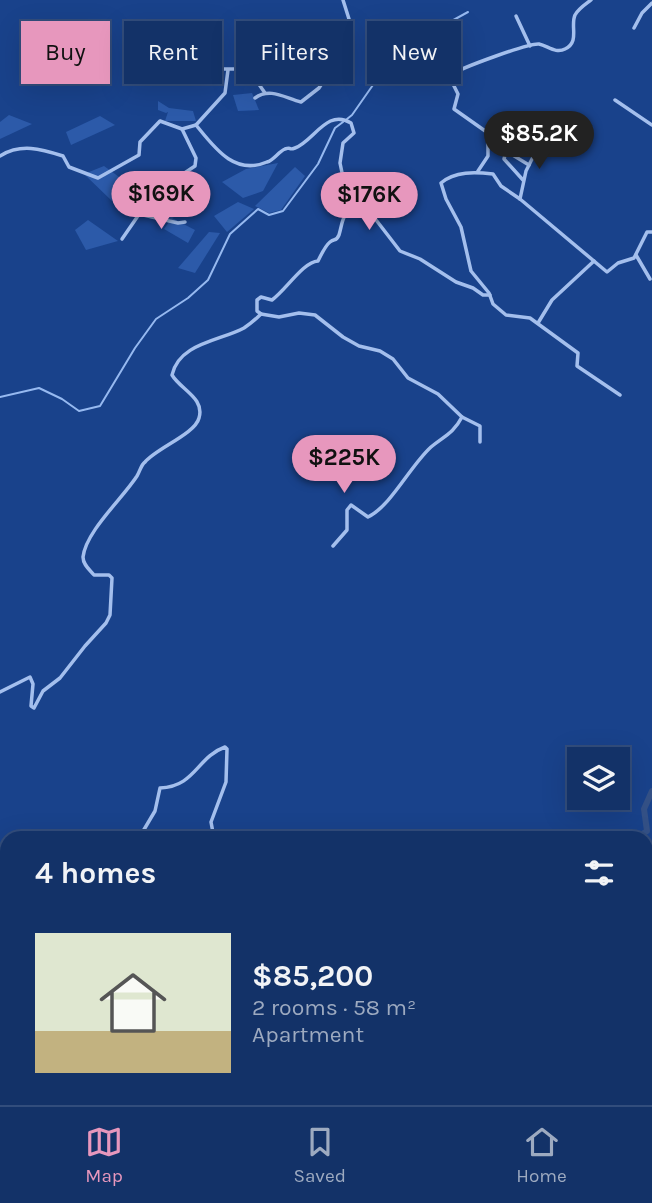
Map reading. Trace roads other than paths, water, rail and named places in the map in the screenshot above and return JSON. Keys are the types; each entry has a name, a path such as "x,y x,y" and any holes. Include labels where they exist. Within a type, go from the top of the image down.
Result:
{"street":[{"path":"255,98 273,92 301,102 326,80 332,68 326,59 325,51 349,19 343,0"},
{"path":"478,172 488,156 488,133 454,109 458,94 451,75 530,46 539,44 558,51 568,48 575,31 574,17 579,9 591,0"},
{"path":"634,28 642,13 652,3"},
{"path":"516,16 530,46"},
{"path":"222,69 245,69 265,93"},
{"path":"0,156 14,150 36,147 63,156 69,167 97,178 139,155 140,142 160,121 182,129 196,125 225,93 228,70"},
{"path":"615,100 652,125"},
{"path":"196,125 223,157 246,166 269,162 285,149 296,148 331,121 348,121 354,133 343,144 340,163 350,211"},
{"path":"122,239 151,197 177,189 180,176 195,166 196,158 182,129"},
{"path":"520,198 529,165 541,152 542,147"},
{"path":"523,180 504,159 506,151 529,165"},
{"path":"620,395 576,366 578,354 538,323 523,315 506,315 493,304 471,271 461,227 441,183 450,176 478,172 493,174 501,186 520,198 607,272 618,263 636,256 647,232 652,232"},
{"path":"480,442 480,426 462,417 438,394 408,377 393,359 343,337 315,315 299,313 279,317 261,314 257,311 257,300 272,300 286,290 307,263 318,261 329,242 335,240 339,234 340,223 355,207 373,216 400,251 420,259 456,282 483,295 489,295"},
{"path":"139,214 178,223 185,222"},
{"path":"636,256 650,279"},
{"path":"538,323 552,300 594,261"},
{"path":"0,692 30,677 33,684 31,706 34,708 43,691 60,678 106,623 110,615 113,578 109,575 94,575 83,559 89,541 110,508 137,476 144,462 172,440 194,428 198,422 199,403 179,385 172,375 174,368 195,347 242,329 261,314"},
{"path":"333,546 347,531 346,510 351,505 369,517 380,511 406,475 434,445 448,437 462,417"},
{"path":"143,831 155,811 160,788 177,786 213,753 225,747 226,782 211,822 213,831"}],"waterway":[{"path":"347,119 403,42 437,29 468,12"},
{"path":"0,397 39,388 79,411 100,406 156,319 188,298 208,280 230,234 258,209 269,215 283,211 318,164 335,128 343,122"},
{"path":"647,831 644,809 652,791"}]}
